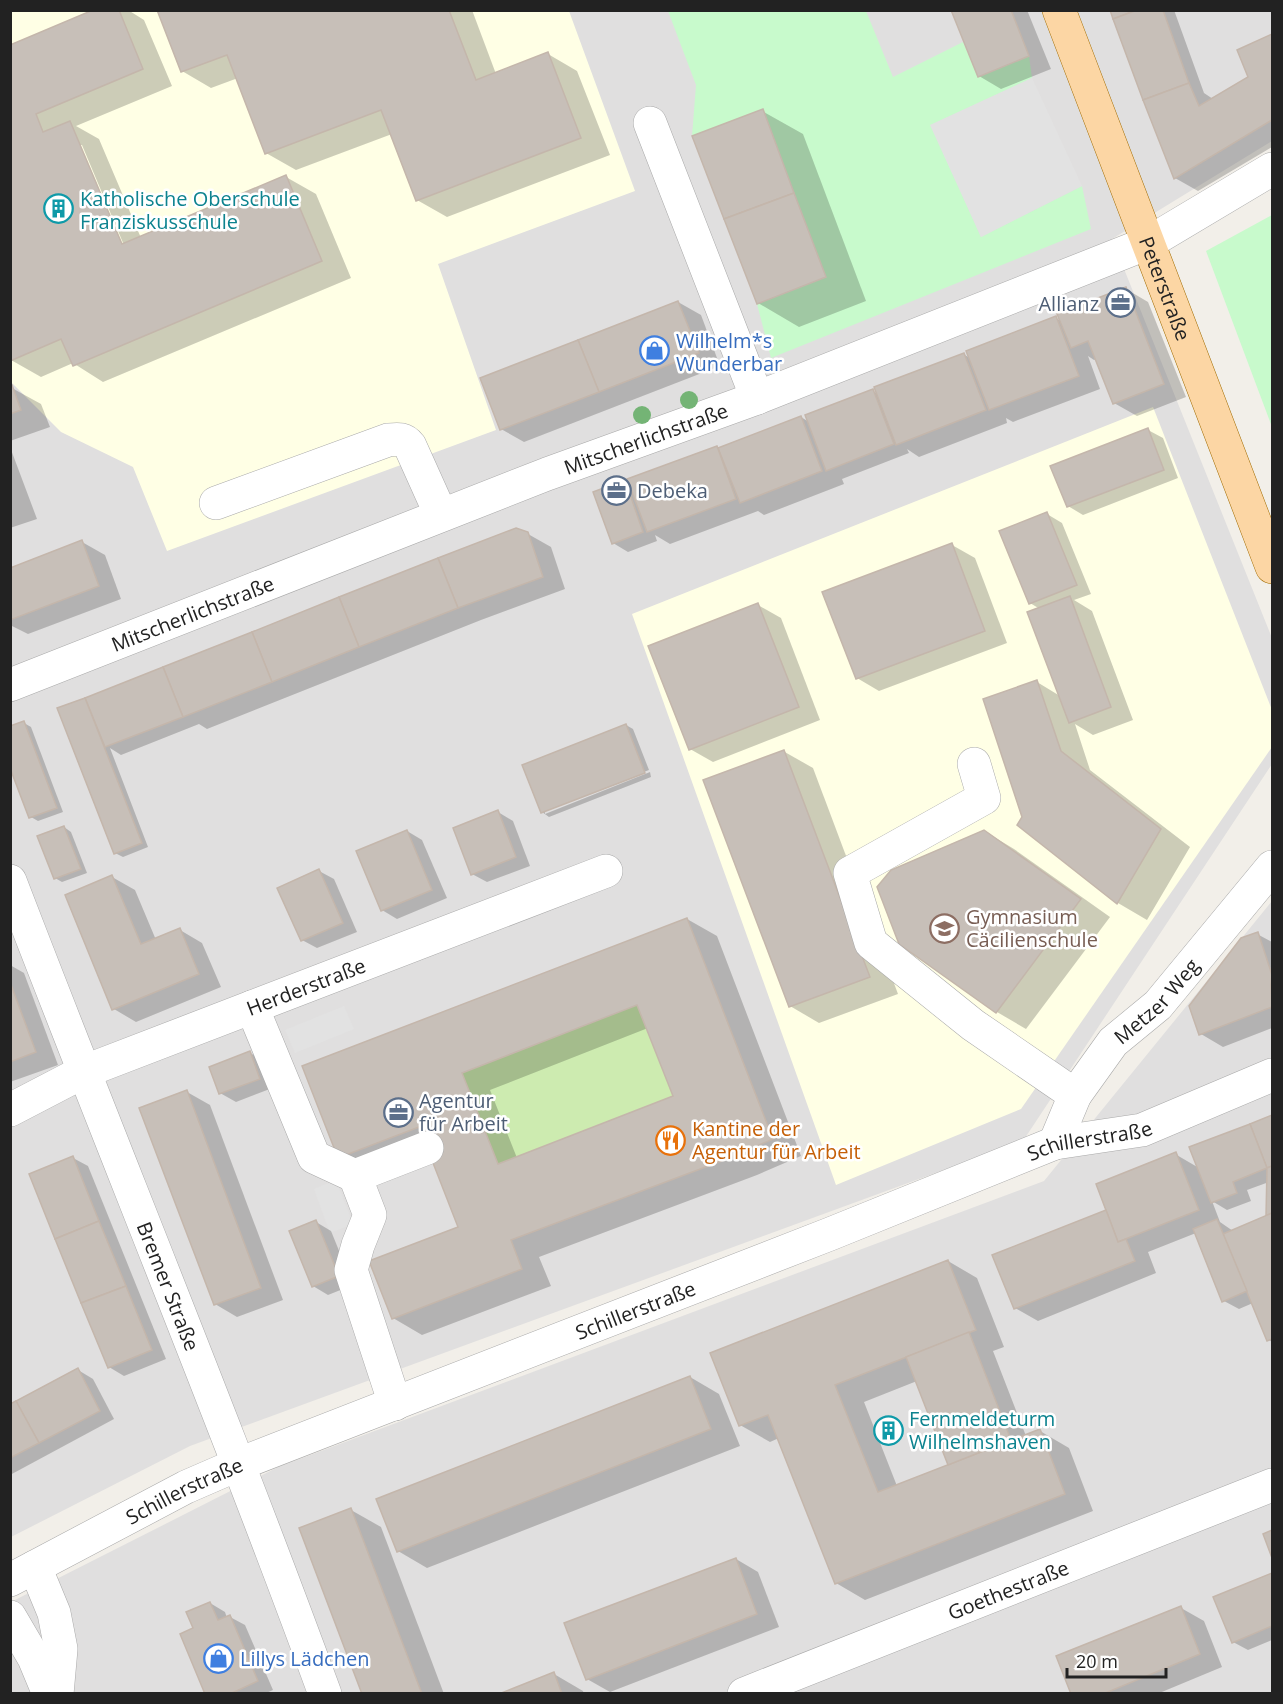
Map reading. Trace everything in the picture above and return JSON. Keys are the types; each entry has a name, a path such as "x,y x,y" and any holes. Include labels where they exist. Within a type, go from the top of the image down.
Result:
{"main road":[{"name":"Peterstraße","path":"1059,10 1272,567"}],"street":[{"path":"651,123 757,398"},
{"name":"Mitscherlichstraße","path":"10,685 441,515 757,398 1148,243 1272,169"},
{"path":"216,503 388,440 400,439 406,440 410,446 441,515"},
{"path":"974,764 984,798 850,873 871,943 973,1024 1075,1095"},
{"name":"Metzer Weg","path":"1055,1143 1075,1095 1113,1042 1158,1005 1272,867"},
{"name":"Herderstraße","path":"10,1110 83,1072 606,871"},
{"name":"Bremer Straße","path":"10,881 83,1072 263,1524 325,1694"},
{"path":"252,1007 314,1157 355,1176 370,1215 351,1270 395,1404"},
{"name":"Schillerstraße","path":"23,1573 186,1487 239,1464 830,1234 1055,1143 1143,1130 1272,1075"},
{"path":"355,1176 427,1148"},
{"name":"Goethestraße","path":"744,1694 1272,1485"},
{"path":"23,1573 54,1613 61,1649 57,1694"},
{"path":"10,1617 34,1658 49,1694"}],"shaded area":[{"path":"10,11 569,11 635,191 438,264 496,430 167,551 133,467 61,432 11,382"},
{"path":"11,11 1272,11 1272,141 1112,239 1272,638 1272,764 1023,1141 190,1446 11,1537"},
{"path":"1032,78 1082,186 981,237 930,125"},
{"name":"Gymnasium Cäcilienschule","path":"1153,407 1272,710 1272,747 1021,1109 836,1185 632,614"},
{"path":"1272,901 1272,1693 11,1694 11,1602 278,1467 1044,1181"},
{"path":"344,1006 354,1029 295,1053 285,1030"},
{"path":"336,1180 353,1224 330,1233 314,1189"}],"green space":[{"path":"668,11 866,11 893,77 963,42 978,77 1029,56 1032,78 931,125 981,237 1082,186 1091,229 771,358 757,304 826,277 763,109 692,136 696,85"},
{"path":"1272,215 1272,427 1206,251"},
{"path":"637,1005 673,1096 498,1164 462,1073"}],"building":[{"name":"Katholische Oberschule Franziskusschule","path":"93,10 119,10 143,69 36,114 43,132 70,121 122,244 286,175 322,261 73,366 61,339 10,361 10,45"},
{"name":"Katholische Oberschule Franziskusschule","path":"157,10 449,10 476,80 548,52 581,138 416,201 381,110 265,154 227,55 181,72"},
{"path":"951,10 1011,10 1029,56 978,77"},
{"path":"1110,10 1137,10 1113,19"},
{"path":"1137,10 1163,10 1189,83 1143,100 1113,19"},
{"path":"1272,34 1272,120 1174,179 1143,100 1189,83 1199,106 1248,77 1237,50"},
{"path":"763,109 794,193 724,219 692,136"},
{"path":"794,193 826,277 757,304 724,219"},
{"path":"1126,287 1164,384 1113,404 1088,341 1071,348 1057,314"},
{"path":"678,301 699,353 599,392 578,340"},
{"path":"1056,316 1079,376 989,410 966,351"},
{"path":"578,340 599,392 500,430 480,378"},
{"path":"964,353 986,410 896,445 874,387"},
{"path":"12,385 21,410 10,414 10,386"},
{"path":"873,389 894,444 826,471 805,415"},
{"path":"801,416 822,471 740,503 718,448"},
{"path":"1148,428 1164,470 1067,507 1050,466"},
{"path":"717,446 736,499 647,532 627,479"},
{"path":"625,480 643,532 612,544 593,492"},
{"path":"1047,512 1077,585 1029,604 999,531"},
{"path":"516,528 528,532 543,577 458,608 438,558"},
{"path":"82,540 99,586 10,620 10,568"},
{"path":"952,543 985,631 856,679 822,592"},
{"path":"438,558 458,608 359,647 339,597"},
{"path":"1070,596 1111,707 1069,723 1027,612"},
{"path":"339,597 359,647 272,682 252,632"},
{"path":"758,603 799,707 689,750 648,646"},
{"path":"252,632 272,682 183,717 163,667"},
{"path":"163,667 183,717 105,747 85,698"},
{"path":"1037,680 1061,751 1161,829 1117,904 1017,825 1022,817 983,699"},
{"path":"85,698 142,843 114,854 57,708"},
{"path":"24,721 57,808 29,818 10,768 10,726"},
{"path":"626,724 645,773 541,813 522,765"},
{"path":"784,750 870,977 789,1007 703,780"},
{"path":"498,810 516,857 471,875 453,828"},
{"path":"64,826 81,869 54,879 37,836"},
{"path":"407,830 432,890 381,911 356,851"},
{"path":"984,830 1081,899 996,1013 899,944 877,887 891,870"},
{"path":"319,869 343,923 301,941 277,888"},
{"path":"112,875 141,944 180,928 199,974 112,1010 65,895"},
{"name":"Agentur für Arbeit","path":"687,918 773,1139 727,1159 511,1240 522,1269 392,1319 369,1261 458,1227 419,1127 338,1158 302,1066","holes":["637,1005 673,1096 498,1164 462,1073"]},
{"path":"1258,932 1272,975 1272,1007 1199,1035 1189,1006 1241,938"},
{"path":"10,982 36,1052 10,1062"},
{"path":"250,1051 260,1079 219,1094 209,1067"},
{"path":"187,1090 261,1288 214,1305 139,1108"},
{"path":"1272,1115 1272,1166 1267,1168 1250,1124"},
{"path":"1250,1124 1267,1168 1233,1182 1237,1193 1211,1203 1189,1147"},
{"path":"1176,1152 1199,1210 1118,1242 1096,1184"},
{"path":"73,1156 99,1221 55,1239 29,1174"},
{"path":"1272,1166 1272,1213 1266,1216 1267,1168"},
{"path":"1106,1210 1118,1242 1126,1239 1135,1261 1014,1309 992,1255"},
{"path":"1272,1213 1272,1339 1267,1341 1223,1234"},
{"path":"1217,1219 1247,1291 1222,1302 1193,1229"},
{"path":"316,1220 339,1276 312,1287 289,1231"},
{"path":"99,1221 126,1286 81,1303 55,1239"},
{"path":"948,1260 976,1330 835,1385 878,1492 1040,1429 1065,1494 835,1584 768,1415 739,1426 710,1353"},
{"path":"126,1286 152,1350 108,1368 81,1303"},
{"path":"969,1332 1011,1440 948,1465 906,1357"},
{"path":"78,1368 100,1411 39,1443 16,1401"},
{"path":"690,1376 711,1429 397,1552 376,1499"},
{"path":"16,1401 39,1443 10,1458 10,1404"},
{"name":"Fernmeldeturm Wilhelmshaven","path":"885,1423 891,1423 895,1430 891,1437 885,1437 881,1433 881,1427"},
{"path":"351,1508 422,1694 362,1694 299,1528"},
{"path":"1272,1530 1272,1558 1263,1534"},
{"path":"736,1558 757,1614 586,1680 564,1623"},
{"path":"1272,1573 1272,1626 1232,1643 1213,1597"},
{"name":"Lillys Lädchen","path":"210,1602 218,1620 230,1615 258,1681 230,1694 205,1694 180,1634 193,1628 186,1612"},
{"path":"1181,1606 1200,1654 1103,1694 1071,1694 1056,1656"},
{"path":"554,1672 562,1694 499,1694"}],"place":[{"name":"Katholische Oberschule Franziskusschule","path":"59,209"},
{"name":"Allianz","path":"1120,303"},
{"name":"Wilhelm*s Wunderbar","path":"655,351"},
{"name":"Debeka","path":"616,490"},
{"name":"Gymnasium Cäcilienschule","path":"945,928"},
{"name":"Agentur für Arbeit","path":"398,1112"},
{"name":"Kantine der Agentur für Arbeit","path":"671,1140"},
{"name":"Fernmeldeturm Wilhelmshaven","path":"888,1430"},
{"name":"Lillys Lädchen","path":"219,1658"}]}
